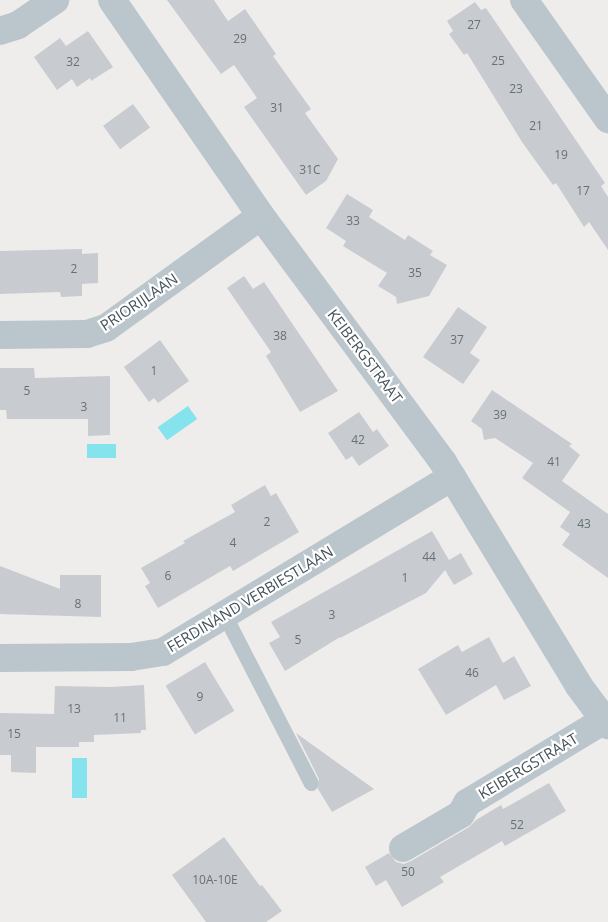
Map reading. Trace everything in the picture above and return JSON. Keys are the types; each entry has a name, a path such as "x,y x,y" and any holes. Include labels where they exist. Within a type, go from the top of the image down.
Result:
{"street":[{"path":"0,31 18,25 55,0"},
{"name":"KEIBERGSTRAAT","path":"112,0 260,216 452,477 579,686 607,721 466,803 461,814 403,848"},
{"path":"524,0 608,119"},
{"name":"PRIORIJLAAN","path":"0,335 87,334 106,328 260,216"},
{"name":"FERDINAND VERBIESTLAAN","path":"0,658 150,655 162,652 452,477"}],"lane":[{"path":"224,614 311,783"}],"water":[{"path":"188,406 197,419 167,440 158,427"},
{"path":"87,444 116,444 116,458 87,458"},
{"path":"72,758 87,758 87,798 72,798"}],"building":[{"path":"167,0 214,0 228,21 245,9 276,54 273,56 311,109 305,113 338,159 326,181 306,195 244,107 257,98 234,65 221,74"},
{"path":"475,2 481,10 486,8 605,183 601,186 608,197 608,250 589,222 584,227 556,183 553,185 522,142 467,53 464,55 449,34 453,31 447,21"},
{"path":"88,31 113,67 91,81 90,78 77,87 72,79 57,90 34,57 60,38 66,46"},
{"path":"133,104 150,127 120,149 103,126"},
{"path":"347,194 373,210 369,217 405,240 408,235 433,251 430,255 447,265 429,296 397,304 396,297 378,286 387,273 343,246 346,241 326,228"},
{"path":"82,249 82,254 98,253 98,283 82,284 82,296 61,297 60,292 0,294 0,251"},
{"path":"244,276 253,289 264,282 338,391 300,412 266,356 271,352 227,288"},
{"path":"458,307 487,327 470,353 480,360 463,384 423,357"},
{"path":"160,340 189,381 158,403 154,398 149,402 124,367"},
{"path":"0,368 34,368 35,378 110,376 110,435 88,436 88,419 7,419 6,410 0,410"},
{"path":"492,390 572,444 569,446 580,455 562,481 608,514 608,578 562,545 570,534 560,527 570,512 522,478 533,463 495,438 484,440 482,429 471,421"},
{"path":"359,412 373,432 377,429 389,446 359,466 352,456 346,460 328,433"},
{"path":"265,485 271,496 276,493 299,532 233,571 230,566 158,608 145,586 150,583 141,568 185,543 183,541 235,512 231,505"},
{"path":"432,531 449,560 461,553 473,574 454,585 445,570 426,593 340,637 285,671 269,643 280,637 271,622"},
{"path":"0,566 60,589 60,575 101,575 101,617 0,614"},
{"path":"489,637 503,663 514,656 531,686 504,700 496,685 446,715 418,669 458,645 462,652"},
{"path":"205,662 234,711 195,735 166,686"},
{"path":"144,685 146,730 141,730 141,733 94,735 94,742 79,742 79,747 36,747 36,773 11,772 11,755 0,755 0,713 54,714 55,686 112,687"},
{"path":"296,733 374,789 332,812 318,789 319,779"},
{"path":"549,783 566,811 505,846 502,841 440,877 444,882 402,907 386,880 376,886 365,867 389,853 396,862 404,864 411,861 469,827 476,820 501,805 503,809"},
{"path":"224,837 260,886 262,885 282,911 266,922 206,922 172,875"}]}
